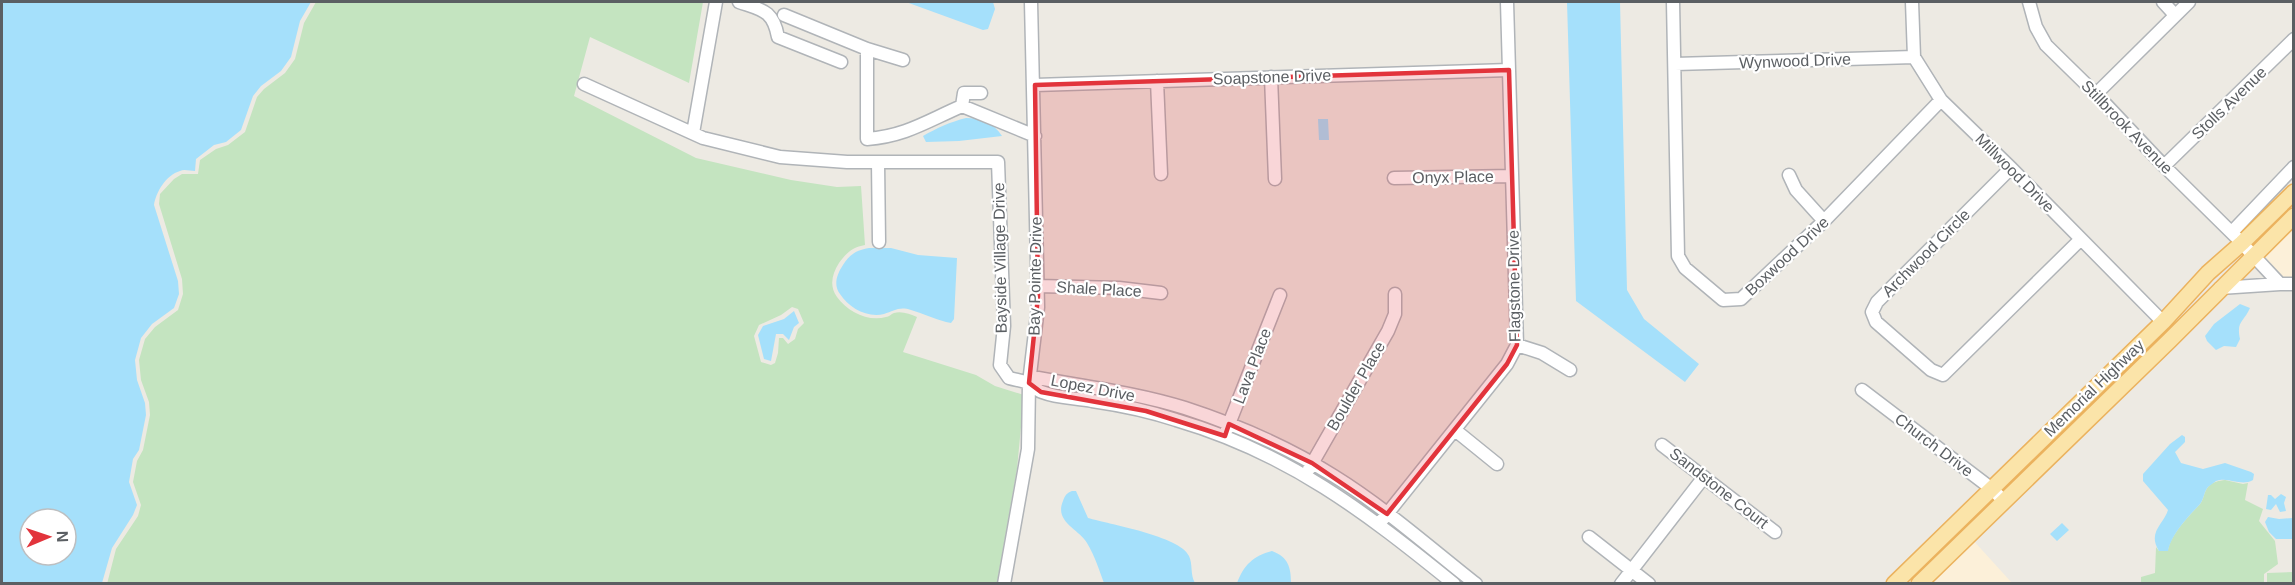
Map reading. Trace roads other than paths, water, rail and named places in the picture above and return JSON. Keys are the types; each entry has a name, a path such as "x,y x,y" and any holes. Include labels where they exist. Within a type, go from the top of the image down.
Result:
{"main road":[{"name":"Memorial Highway","path":"1894,584 2036,443 2163,322 2237,237 2294,192"},
{"name":"Memorial Highway","path":"1919,584 2294,216"},
{"path":"2163,322 2170,340"}],"street":[{"path":"693,133 716,2"},
{"path":"739,2 768,12 778,37 842,62"},
{"name":"Bay Pointe Drive","path":"1004,584 1028,449 1029,383 1036,329 1038,286 1035,85 1031,2"},
{"name":"Flagstone Drive","path":"1383,519 1510,360 1517,345 1506,2"},
{"name":"Boxwood Drive","path":"1673,2 1678,256 1685,268 1723,300 1741,299 1824,221 1941,100"},
{"path":"1912,2 1914,57"},
{"name":"Stillbrook Avenue","path":"2029,2 2036,27 2046,45 2237,237 2280,284"},
{"path":"2163,2 2175,15"},
{"path":"2096,93 2189,2"},
{"path":"784,15 867,49 903,60"},
{"name":"Stolls Avenue","path":"2164,166 2294,39"},
{"path":"867,49 867,140 887,138 917,128 962,106 1035,136"},
{"name":"Wynwood Drive","path":"1675,64 1914,57"},
{"name":"Millwood Drive","path":"1914,57 1941,100 2163,322"},
{"name":"Soapstone Drive","path":"1035,85 1509,70"},
{"path":"1271,77 1275,179"},
{"path":"1157,81 1161,174"},
{"name":"Bayside Village Drive","path":"584,84 703,138 780,157 878,162 998,162 1004,326 1000,365 1009,378 1029,383"},
{"path":"962,106 964,93 981,93"},
{"path":"878,162 879,242"},
{"path":"2237,237 2294,167"},
{"name":"Archwood Circle","path":"2011,168 1877,302 1872,312 1876,322 1931,370 1943,375 2081,239"},
{"path":"1789,175 1796,190 1824,221"},
{"name":"Onyx Place","path":"1394,178 1512,176"},
{"path":"2220,288 2294,284"},
{"name":"Shale Place","path":"1038,286 1119,288 1161,293"},
{"name":"Boulder Place","path":"1306,475 1392,323 1395,314 1395,294"},
{"name":"Lava Place","path":"1227,430 1280,295"},
{"path":"1517,345 1542,353 1570,370"},
{"name":"Lopez Drive","path":"1029,383 1041,392 1146,411 1272,442 1354,489 1454,584"},
{"name":"Church Drive","path":"1862,390 1992,489 2004,501"},
{"name":"Lopez Drive","path":"1227,430 1383,519 1476,584"},
{"path":"1455,430 1497,464"},
{"name":"Sandstone Court","path":"1662,445 1775,532"},
{"path":"1621,584 1704,477"},
{"path":"1589,537 1648,584"}],"water":[{"path":"2,2 311,2 300,21 291,57 281,71 261,86 253,96 241,130 226,142 214,145 196,159 195,171 182,170 170,176 157,195 154,205 178,281 179,294 174,308 152,324 141,338 135,360 137,380 145,403 146,415 139,450 133,459 129,482 137,505 112,548 102,583 2,583"},
{"path":"906,2 993,2 995,9 988,29 983,30"},
{"path":"1567,2 1620,2 1627,290 1644,319 1699,364 1685,382 1576,301"},
{"path":"966,118 987,122 1002,136 926,142 923,136 954,121"},
{"path":"1318,119 1328,119 1329,140 1319,140"},
{"path":"869,248 891,248 918,255 957,258 954,319 951,323 907,309 871,315 848,304 838,291 836,283 838,276 851,255"},
{"path":"2240,304 2250,308 2240,325 2240,339 2236,347 2224,346 2216,350 2205,336 2214,324"},
{"path":"794,311 799,323 794,327 789,340 783,334 776,334 771,361 764,359 758,335 763,326 784,319"},
{"path":"2182,435 2185,437 2185,442 2175,452 2181,463 2203,469 2225,463 2251,472 2254,474 2253,480 2248,482 2216,481 2206,491 2200,504 2177,532 2168,551 2159,551 2155,539 2156,533 2168,510 2143,481 2143,474 2170,444"},
{"path":"1076,491 1088,518 1158,537 1183,549 1189,556 1195,583 1104,583 1087,543 1069,525 1062,514 1061,508 1066,494"},
{"path":"2281,494 2286,497 2284,503 2286,511 2280,512 2276,504 2271,510 2266,509 2268,495 2275,499"},
{"path":"2268,517 2293,518 2293,539 2276,539 2269,532 2265,522"},
{"path":"2062,523 2069,530 2057,541 2050,534"},
{"path":"1272,551 1282,556 1288,563 1291,583 1237,583 1250,562"}]}
